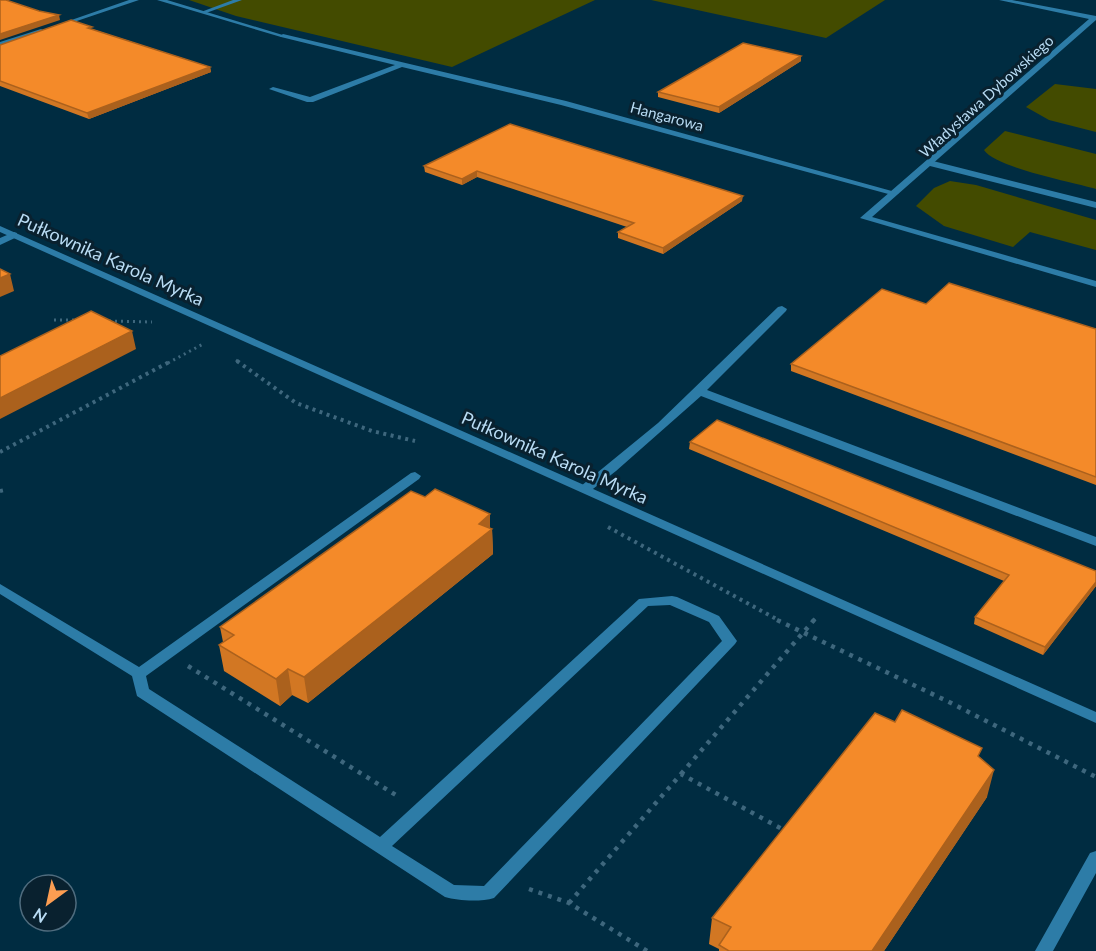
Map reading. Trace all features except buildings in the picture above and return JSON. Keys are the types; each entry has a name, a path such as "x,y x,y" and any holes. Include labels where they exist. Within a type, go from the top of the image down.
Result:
{"street":[{"path":"0,44 136,0"},
{"name":"Hangarowa","path":"160,0 283,36 399,66 563,103 895,193"},
{"path":"204,12 239,0"},
{"path":"1002,0 1095,18"},
{"name":"Władysława Dybowskiego","path":"895,193 1095,18"},
{"path":"273,89 310,100 399,66"},
{"path":"929,164 1096,205"},
{"path":"895,193 865,218 1096,284"},
{"name":"Pułkownika Karola Myrka","path":"0,229 1096,718"},
{"path":"0,242 14,236"},
{"path":"585,489 608,472 699,391 782,309"},
{"path":"699,391 1096,542"},
{"path":"139,674 415,476"},
{"path":"0,588 139,674"},
{"path":"139,674 141,692 451,892 488,893 730,641 714,619 672,600 644,602 381,846"},
{"path":"1044,951 1096,858"}],"path":[{"path":"101,321 159,322 140,314"},
{"path":"54,320 77,320"},
{"path":"0,452 207,343 197,338"},
{"path":"235,360 296,403 372,431 418,441"},
{"path":"599,522 769,616 947,701 1096,777"},
{"path":"569,903 822,611"},
{"path":"168,653 420,810"},
{"path":"681,774 782,829"},
{"path":"501,880 569,903 647,951"}],"green space":[{"path":"189,0 595,0 452,67 236,16"},
{"path":"651,0 885,0 826,38"},
{"path":"1055,84 1096,89 1096,132 1049,120 1026,107"},
{"path":"1005,131 1096,154 1096,189 1036,174 991,157 984,150"},
{"path":"950,181 976,185 1096,220 1096,250 1030,232 1013,247 944,226 916,206 934,188"}]}
